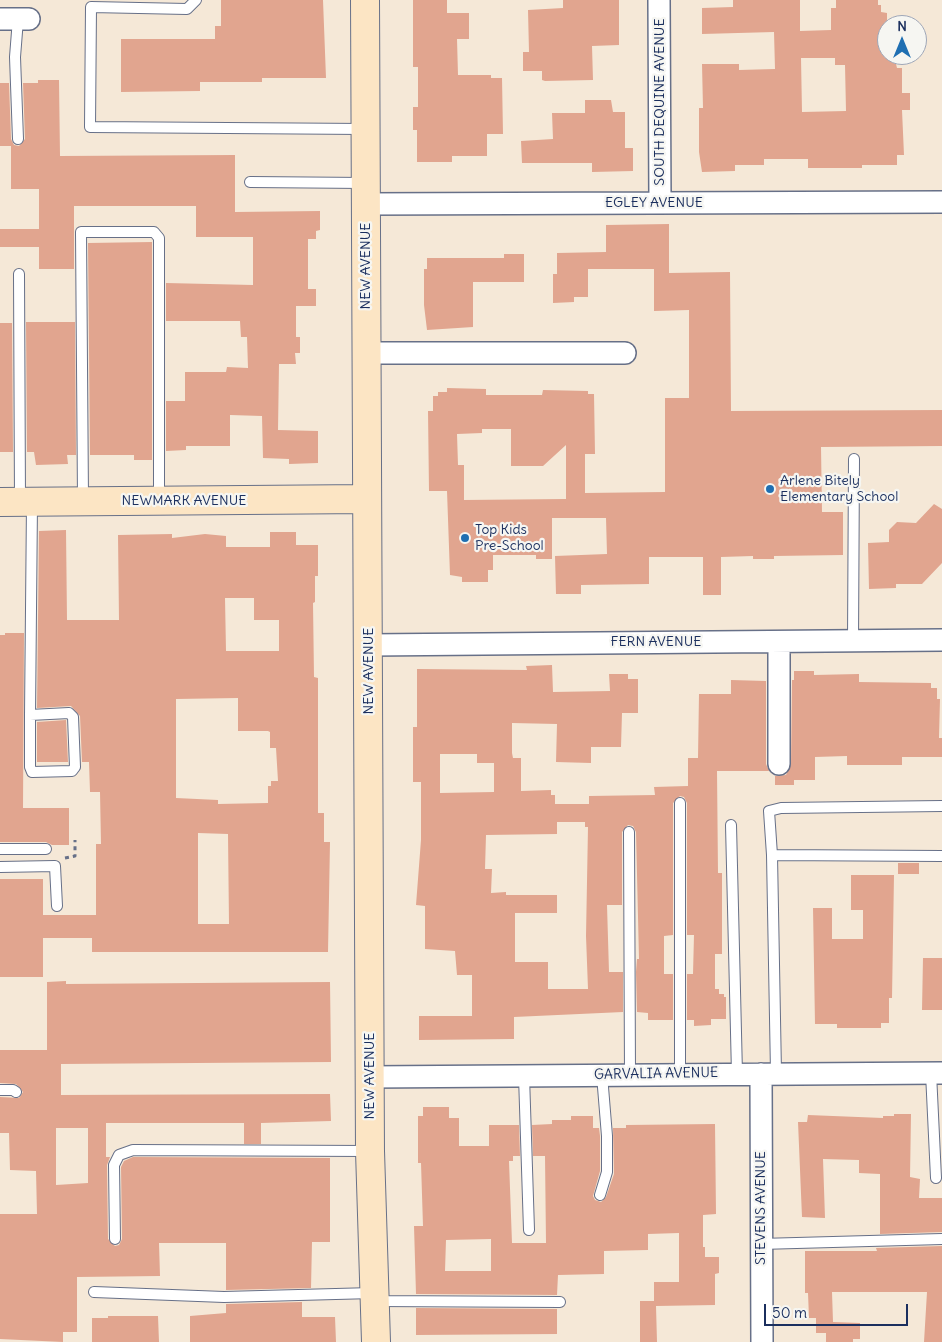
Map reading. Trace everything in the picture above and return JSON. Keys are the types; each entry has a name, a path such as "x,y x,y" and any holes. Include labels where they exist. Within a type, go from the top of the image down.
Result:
{"street":[{"name":"NEW AVENUE","path":"365,0 369,645 369,1077 376,1342"},
{"name":"SOUTH DEQUINE AVENUE","path":"659,0 660,203"},
{"name":"EGLEY AVENUE","path":"366,194 660,203 942,202"},
{"path":"366,353 625,353"},
{"name":"NEWMARK AVENUE","path":"17,502 368,499"},
{"name":"FERN AVENUE","path":"369,645 942,640"},
{"path":"778,764 779,642"},
{"name":"GARVALIA AVENUE","path":"369,1077 937,1073"},
{"name":"STEVENS AVENUE","path":"762,1342 760,1244 769,1074"}],"lane":[{"path":"196,0 187,9 91,7 90,127 366,128"},
{"path":"16,19 15,58 18,139"},
{"path":"250,182 366,194"},
{"path":"83,501 81,232 154,232 159,238 159,501"},
{"path":"18,274 17,502 32,772 72,771 75,766 74,717 69,713 30,715"},
{"path":"853,641 854,459"},
{"path":"680,803 680,1074"},
{"path":"769,1074 772,856 769,810 774,808 942,806"},
{"path":"731,825 737,1074"},
{"path":"629,832 630,1074"},
{"path":"0,849 46,849"},
{"path":"772,856 942,856"},
{"path":"0,867 55,866 57,906"},
{"path":"936,1178 937,1073"},
{"path":"600,1195 607,1172 607,1136 602,1075"},
{"path":"524,1076 528,1230"},
{"path":"0,1090 13,1090 16,1092"},
{"path":"115,1239 114,1165 119,1155 133,1150 370,1151"},
{"path":"760,1244 942,1239"},
{"path":"94,1292 224,1297 376,1297 560,1302"}],"path":[{"path":"46,849 66,858 75,856 75,840"}],"building":[{"path":"221,0 323,0 326,78 262,78 262,82 200,82 200,91 121,92 121,39 215,39 215,26 221,26"},
{"path":"413,0 447,0 447,13 469,13 469,39 457,39 458,75 491,75 491,78 502,78 503,134 487,134 487,156 452,156 452,162 417,162 417,130 413,130 413,107 418,107 418,67 413,67"},
{"path":"563,0 619,0 619,45 592,46 593,80 545,81 542,80 542,71 523,71 523,52 529,52 528,10 563,8"},
{"path":"733,0 800,0 800,31 831,30 831,8 836,8 836,0 878,0 878,5 881,5 881,12 887,13 887,15 877,15 877,65 896,65 897,68 902,68 902,93 910,93 910,110 902,110 904,155 897,155 897,165 862,165 862,168 808,168 808,159 764,159 764,165 735,165 735,171 702,172 699,152 699,108 703,108 702,64 739,64 739,70 775,69 774,32 702,34 702,8 733,7","holes":["801,58 835,58 835,65 845,65 846,111 802,112"]},
{"path":"38,80 59,80 60,156 235,155 235,212 320,211 320,230 316,231 316,239 308,239 308,289 316,289 316,306 296,306 296,337 300,337 300,353 295,353 296,364 279,364 278,430 318,431 318,463 289,464 289,459 263,458 262,416 230,415 230,446 186,446 186,450 166,451 166,401 185,401 185,372 226,372 227,367 248,368 247,337 241,337 240,321 166,321 166,283 253,285 253,237 196,237 196,206 74,206 74,269 39,269 39,247 0,247 0,229 39,229 39,189 11,189 11,146 0,146 0,83 9,83 11,139 14,145 19,146 25,139 23,83 38,83"},
{"path":"585,100 611,100 613,112 625,112 625,148 633,148 633,171 592,172 592,163 522,163 521,141 553,139 552,113 585,113"},
{"path":"669,224 669,273 730,272 731,411 942,410 942,446 821,447 822,512 843,512 843,555 774,556 774,559 753,559 753,556 721,557 721,595 703,595 703,557 649,557 649,584 581,585 581,594 556,594 555,556 607,554 606,518 552,518 552,559 536,559 536,555 493,555 493,570 488,570 488,582 462,582 462,577 450,575 447,491 429,491 428,411 433,411 433,396 438,396 438,392 447,392 447,388 486,389 486,395 542,395 543,390 588,391 588,394 594,394 595,454 585,454 585,493 665,492 665,398 689,398 689,310 654,311 654,269 588,269 588,297 574,297 574,302 553,303 553,274 557,274 557,253 606,252 606,225","holes":["482,429 511,429 511,466 543,466 566,445 566,499 464,500 464,465 458,465 457,434 482,433"]},
{"path":"152,242 152,460 134,460 134,455 90,455 88,243"},
{"path":"504,254 524,254 524,282 473,282 473,327 427,330 424,305 424,269 427,269 427,258 504,258"},
{"path":"26,322 75,322 76,455 67,455 68,464 36,465 34,452 27,452"},
{"path":"0,323 12,323 13,452 0,452"},
{"path":"934,504 942,509 942,563 922,584 896,584 896,588 869,589 868,543 889,542 889,530 897,522 916,523"},
{"path":"66,530 67,620 119,620 118,535 172,534 172,538 205,534 226,536 226,547 270,547 270,532 296,532 296,545 318,545 318,576 315,576 315,602 313,603 314,677 318,678 318,813 324,813 324,842 330,842 328,952 92,952 92,938 43,938 43,977 0,977 0,879 43,879 43,915 96,915 96,844 101,844 100,792 90,792 89,762 82,762 80,716 71,706 37,708 39,531","holes":["225,598 254,598 254,620 279,620 279,651 226,651","238,698 238,731 270,732 270,748 276,748 278,781 271,781 271,786 268,786 268,803 218,804 218,800 176,798 176,699","198,833 228,834 229,924 198,924"]},
{"path":"5,633 24,633 23,808 69,808 69,845 52,845 46,842 0,842 0,635 5,635"},
{"path":"552,665 553,692 610,691 609,674 628,674 628,679 638,679 638,713 622,713 621,747 591,747 591,763 556,762 557,724 512,723 513,758 521,758 521,791 551,790 551,795 555,795 555,804 589,804 589,796 655,795 654,787 688,786 688,758 698,758 699,694 731,694 731,680 766,681 766,764 769,771 717,771 718,873 722,873 722,954 715,954 715,989 719,989 719,994 724,994 724,997 726,997 726,1019 711,1019 711,1025 694,1026 694,1020 687,1020 687,974 693,974 694,935 687,935 687,803 684,797 680,796 673,803 673,935 664,936 664,974 673,974 673,1020 648,1020 648,1013 637,1012 636,972 637,959 639,959 636,832 633,826 628,825 622,832 622,905 607,905 609,972 623,972 623,1012 514,1017 514,1039 419,1040 419,1016 472,1016 472,975 457,975 455,951 425,949 425,906 416,905 421,840 421,782 413,782 413,727 417,727 417,669 527,670 526,666","holes":["440,754 477,754 477,763 494,763 494,792 440,793","557,822 585,822 585,827 588,827 586,936 588,989 548,989 548,962 515,962 515,913 557,913 557,895 506,895 506,892 491,893 492,869 485,869 486,835 557,834"]},
{"path":"794,671 814,671 814,675 859,674 859,682 931,683 931,688 937,688 937,699 940,699 939,738 942,738 942,757 902,757 902,765 847,765 847,756 815,757 815,780 794,780 794,785 775,785 775,776 786,775 791,764 792,680 794,680"},
{"path":"66,720 68,762 37,762 37,722"},
{"path":"898,863 919,863 919,874 898,874"},
{"path":"851,875 894,875 892,998 889,998 889,1023 881,1023 881,1028 837,1028 837,1024 815,1024 813,908 832,908 832,939 863,939 863,910 851,910"},
{"path":"923,958 942,958 942,1010 922,1010"},
{"path":"66,981 66,984 330,982 331,1062 61,1064 61,1095 330,1094 331,1121 261,1123 261,1144 244,1144 244,1123 106,1123 106,1157 110,1157 107,1165 108,1239 115,1246 119,1245 122,1239 121,1167 124,1161 133,1157 330,1158 330,1242 312,1242 311,1288 226,1290 226,1243 159,1243 160,1276 77,1277 77,1332 63,1332 63,1342 0,1339 0,1214 37,1214 36,1171 10,1170 9,1133 0,1133 0,1097 19,1098 23,1092 16,1084 0,1083 0,1050 47,1050 47,982","holes":["56,1128 88,1128 88,1183 56,1185"]},
{"path":"423,1107 449,1107 449,1118 459,1118 459,1146 489,1146 489,1125 519,1125 520,1156 513,1156 513,1161 509,1161 512,1243 546,1243 545,1156 533,1156 532,1125 552,1124 552,1120 571,1120 571,1116 593,1116 593,1128 599,1128 600,1171 593,1196 595,1200 601,1202 606,1197 614,1174 613,1128 626,1128 626,1125 715,1124 716,1214 703,1215 703,1247 705,1247 705,1257 719,1257 719,1273 715,1274 715,1305 656,1306 657,1342 640,1342 640,1301 654,1301 654,1282 679,1282 679,1233 648,1234 648,1250 604,1251 604,1274 558,1275 557,1295 416,1294 414,1226 423,1226 421,1163 418,1163 418,1116 423,1116","holes":["491,1239 491,1271 445,1271 446,1240"]},
{"path":"894,1114 911,1114 910,1177 920,1179 919,1198 942,1198 942,1232 880,1234 880,1174 859,1173 859,1160 823,1159 825,1218 802,1217 798,1122 807,1122 808,1115 883,1118 883,1116 894,1116"},
{"path":"942,1246 942,1342 924,1342 927,1292 832,1292 833,1322 860,1323 860,1339 853,1339 853,1342 826,1342 826,1333 816,1333 816,1318 809,1318 808,1293 805,1293 805,1251 877,1251 876,1248"},
{"path":"302,1302 302,1317 335,1317 336,1342 190,1342 190,1316 226,1313 226,1304"},
{"path":"416,1308 557,1309 557,1334 416,1335"},
{"path":"108,1316 158,1316 159,1342 92,1342 92,1318 108,1318"}],"place":[{"name":"Arlene Bitely Elementary School","path":"770,489"},
{"name":"Top Kids Pre-School","path":"465,538"}]}
